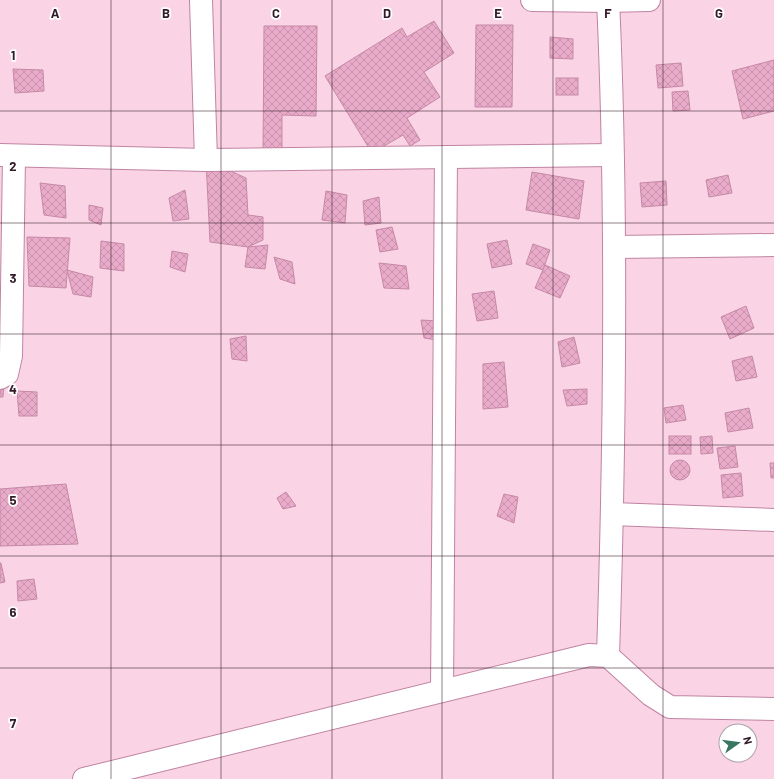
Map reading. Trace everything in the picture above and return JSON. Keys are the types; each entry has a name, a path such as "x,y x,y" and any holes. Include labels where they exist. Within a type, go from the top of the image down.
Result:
{"street":[{"path":"201,0 206,160"},
{"path":"532,0 649,0"},
{"path":"608,1 614,246 612,514 608,656"},
{"path":"0,378 7,374 9,370 11,356 7,155 206,160 612,155"},
{"path":"442,691 446,157"},
{"path":"614,246 774,245"},
{"path":"612,514 774,520"},
{"path":"84,779 589,655 608,656 651,695 670,707 774,709"}],"building":[{"path":"434,21 454,53 424,72 440,97 407,118 420,140 410,146 403,135 372,153 325,76 402,28 407,37"},
{"path":"476,25 513,25 512,107 475,107"},
{"path":"264,26 317,26 316,116 282,115 282,154 263,154"},
{"path":"550,37 573,39 573,59 550,58"},
{"path":"774,60 774,111 743,119 732,71"},
{"path":"681,63 683,86 658,88 656,65"},
{"path":"13,69 43,70 44,91 15,93"},
{"path":"556,78 578,78 578,95 556,95"},
{"path":"688,91 690,110 673,111 672,92"},
{"path":"206,160 246,178 248,215 263,217 263,240 248,247 210,242"},
{"path":"532,172 584,181 579,219 526,210"},
{"path":"728,175 732,193 709,197 706,180"},
{"path":"666,181 667,205 642,207 640,183"},
{"path":"40,183 65,186 66,218 44,215"},
{"path":"185,190 189,219 173,221 169,198"},
{"path":"326,191 347,195 345,223 322,220"},
{"path":"379,197 381,223 365,225 363,201"},
{"path":"89,205 103,208 101,225 89,220"},
{"path":"392,227 398,249 380,252 376,230"},
{"path":"27,237 70,238 66,288 29,286"},
{"path":"507,240 512,264 492,268 487,244"},
{"path":"101,241 124,244 124,271 100,268"},
{"path":"533,244 550,250 543,270 526,264"},
{"path":"268,245 265,269 245,267 248,247"},
{"path":"172,251 188,254 185,272 170,267"},
{"path":"274,257 292,262 295,284 280,279"},
{"path":"379,263 406,266 409,289 384,288"},
{"path":"545,265 570,276 560,298 535,288"},
{"path":"67,270 93,277 91,297 73,294"},
{"path":"494,291 498,318 477,321 472,294"},
{"path":"746,306 754,328 730,339 721,317"},
{"path":"421,320 437,321 437,340 424,338"},
{"path":"246,336 247,361 232,359 230,339"},
{"path":"574,337 580,363 562,367 558,342"},
{"path":"752,356 757,377 736,381 732,361"},
{"path":"504,362 508,407 483,409 483,364"},
{"path":"0,383 4,383 3,397 0,397"},
{"path":"587,389 587,404 567,406 563,390"},
{"path":"17,391 37,392 37,416 19,416"},
{"path":"683,405 686,420 666,423 664,408"},
{"path":"749,408 753,428 728,432 725,413"},
{"path":"669,436 691,436 691,454 669,454"},
{"path":"712,436 713,453 701,454 700,437"},
{"path":"735,446 738,467 720,469 717,448"},
{"path":"680,460 687,463 690,470 687,477 680,480 673,477 670,470 673,463"},
{"path":"770,463 774,463 774,478 771,478"},
{"path":"741,473 743,496 723,498 721,475"},
{"path":"66,484 78,544 0,546 0,489"},
{"path":"286,492 296,506 283,509 277,498"},
{"path":"504,494 518,497 514,523 497,516"},
{"path":"0,563 5,582 0,583"},
{"path":"34,579 37,599 18,601 17,581"}]}
